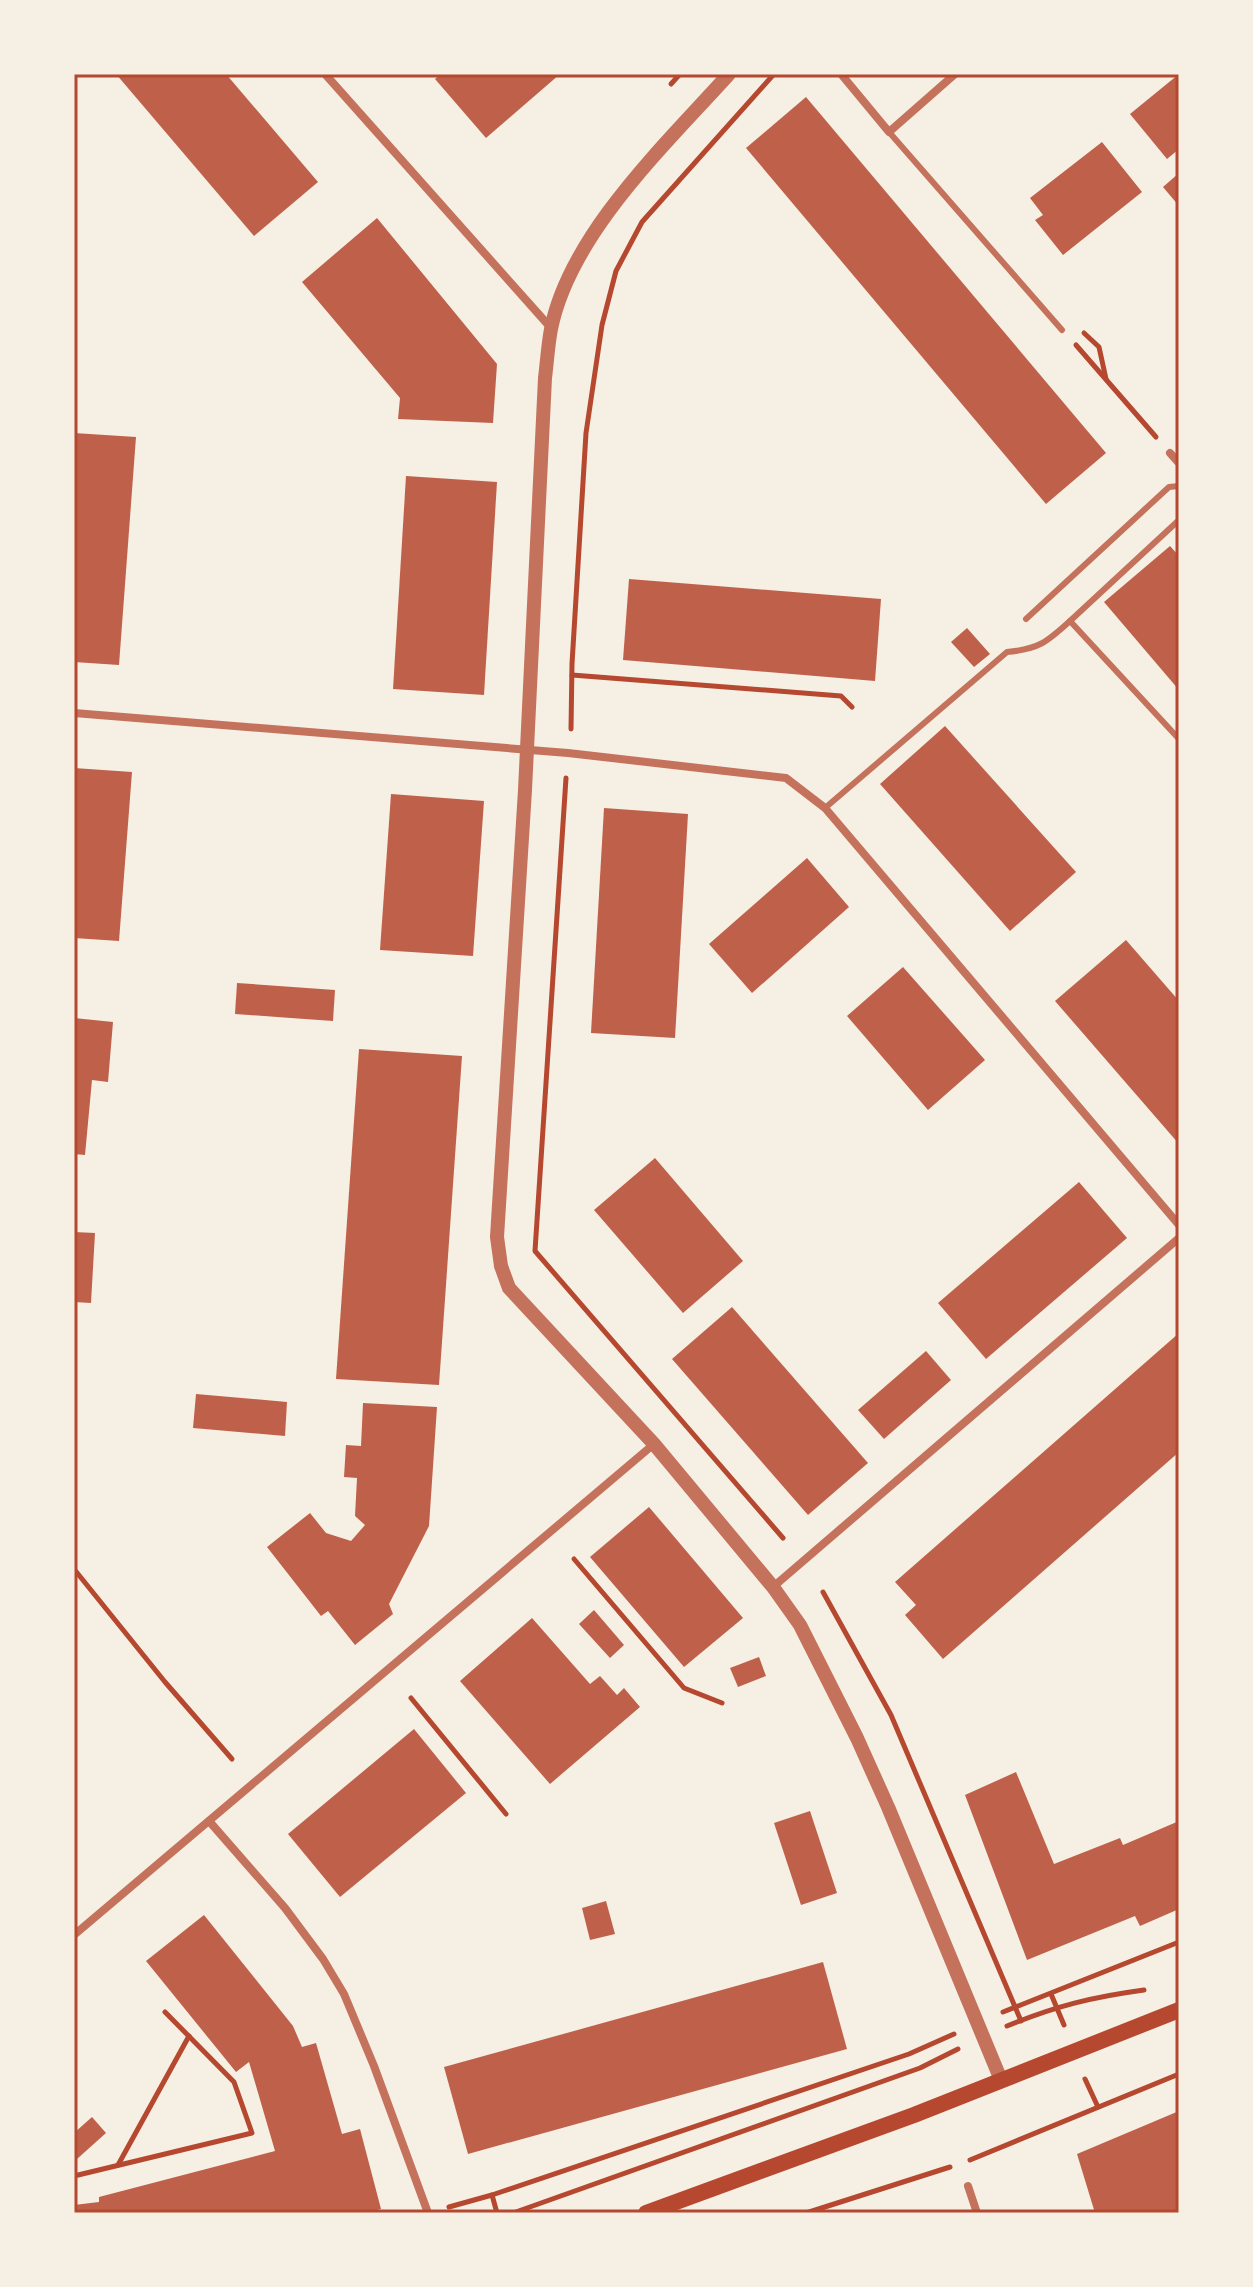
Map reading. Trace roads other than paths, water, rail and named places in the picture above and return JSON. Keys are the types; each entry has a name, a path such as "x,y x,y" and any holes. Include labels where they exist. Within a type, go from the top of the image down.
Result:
{"main road":[{"path":"646,2213 914,2115 1179,2010"}],"street":[{"path":"325,74 551,328"},
{"path":"729,74 616,200 564,286 551,328 545,378 527,750 497,1237 501,1266 509,1288 654,1444 773,1587 800,1625 857,1738 1001,2080"},
{"path":"841,74 889,132 955,74"},
{"path":"1170,453 1179,463"},
{"path":"74,713 568,753 786,778 825,808 1179,1225"},
{"path":"773,1587 1179,1238"},
{"path":"74,1935 654,1444"},
{"path":"209,1821 285,1908 323,1959 344,1994 428,2213"},
{"path":"968,2186 977,2213"}],"lane":[{"path":"889,132 1062,330"},
{"path":"1026,619 1169,487 1179,486"},
{"path":"825,808 1007,652 1031,650 1044,644 1179,520"},
{"path":"1070,621 1179,739"}]}
